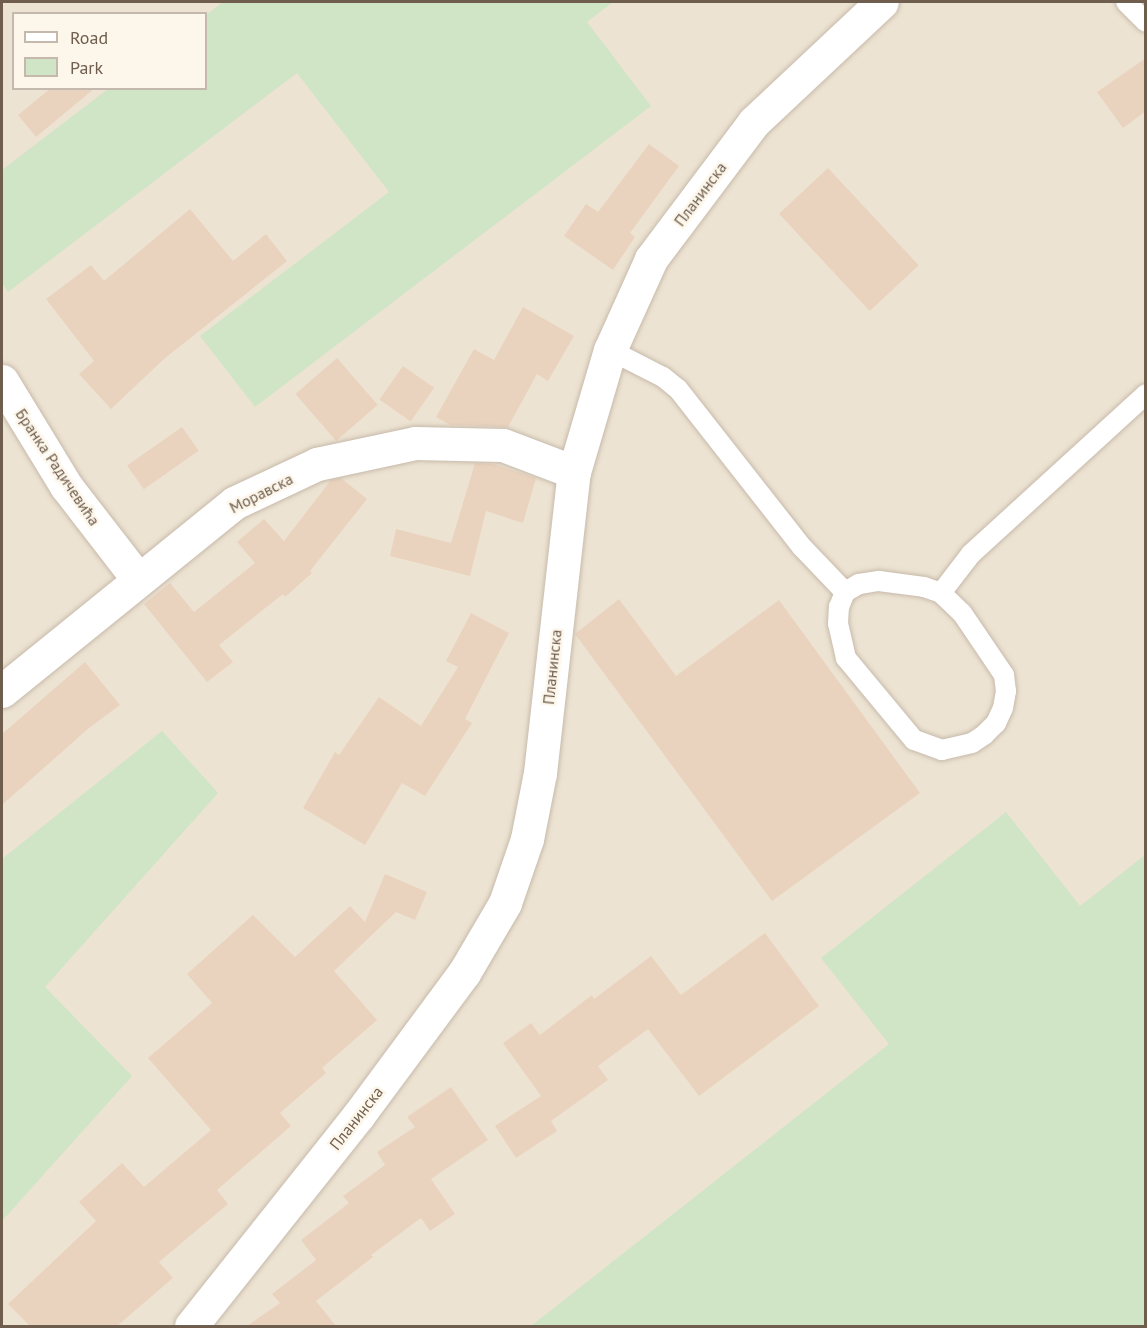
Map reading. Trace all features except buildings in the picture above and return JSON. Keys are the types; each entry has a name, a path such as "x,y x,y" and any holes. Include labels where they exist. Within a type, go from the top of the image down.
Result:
{"street":[{"name":"Планинска","path":"191,1326 358,1116 443,1002 464,973 505,903 527,839 540,773 574,472 610,350 651,259 754,122 882,2"},
{"name":"Бранка Радичевића","path":"2,381 66,486 138,579"},
{"name":"Моравска","path":"2,691 234,503 317,465 415,443 503,445 574,472"}],"lane":[{"path":"1126,2 1146,22"},
{"path":"610,350 663,377 678,389 801,546 845,592"},
{"path":"940,593 971,554 1146,394"},
{"path":"879,581 924,587 940,593 962,612 1004,675 1006,691 1003,708 996,723 984,735 957,748 942,750 914,740 846,658 838,624 839,607 845,592 859,584 879,581"}],"shaded area":[{"path":"2,2 1145,2 1145,1326 2,1326"}],"green space":[{"path":"223,2 613,2 587,22 651,106 255,407 200,336 389,192 297,73 8,292 2,283 2,170 107,90 207,90 207,14"},
{"path":"162,731 218,793 45,987 132,1076 2,1221 2,859"},
{"path":"1006,812 1080,906 1145,855 1145,1326 531,1326 889,1044 821,958"}]}
